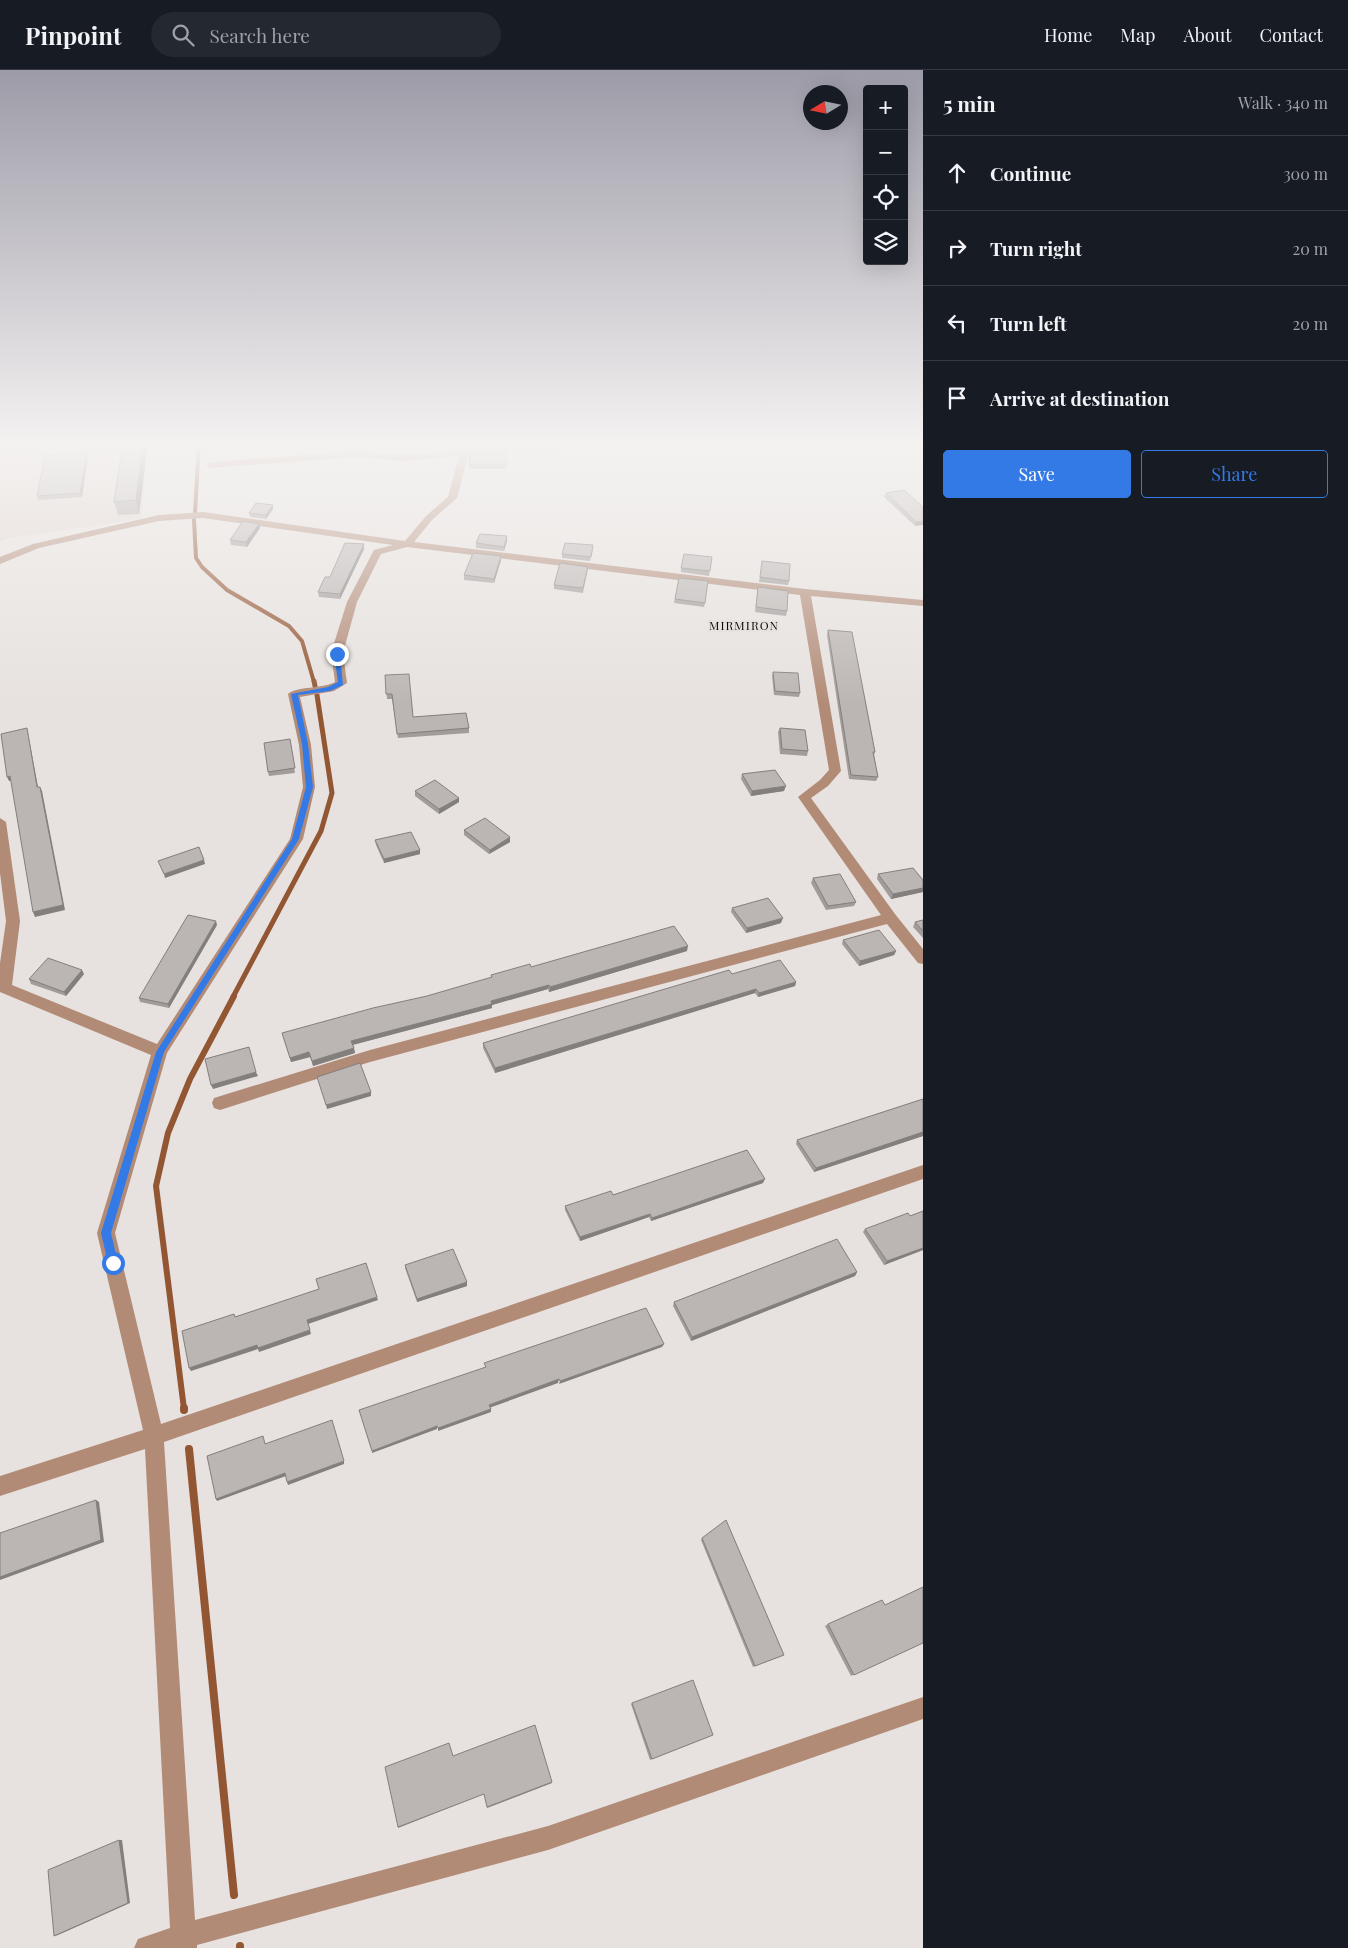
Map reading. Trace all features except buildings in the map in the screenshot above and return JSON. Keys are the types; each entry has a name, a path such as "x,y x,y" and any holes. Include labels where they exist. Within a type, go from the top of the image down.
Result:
{"street":[{"path":"0,561 36,546 108,530"},
{"path":"312,530 407,544 805,592 923,603"},
{"path":"183,1942 154,1436 106,1233 160,1052 296,839 309,787 305,744 294,694 330,689 341,683 337,654 352,602 377,552 407,544 420,530"},
{"path":"805,592 835,771 824,783 804,798 890,918 923,959"},
{"path":"0,822 13,921 2,987 160,1052"},
{"path":"220,1103 370,1056 890,918"},
{"path":"0,1486 154,1436 923,1172"},
{"path":"147,1948 183,1942 548,1838 923,1708"}],"shaded area":[{"path":"0,530 67,530 9,538 0,541"}],"waterway":[{"path":"195,530 196,558 202,567 227,590 289,626 302,641 314,682"},
{"path":"314,681 315,686"},
{"path":"233,997 321,831 332,793 317,695"},
{"path":"184,1409 156,1186 168,1133 190,1079 234,996"},
{"path":"189,1449 234,1895"}],"district":[{"name":"MIRMIRON","path":"744,626"}],"route":[{"path":"113,1263 106,1233 160,1052 296,839 309,787 305,744 294,694 330,689 341,683 337,654"}]}
